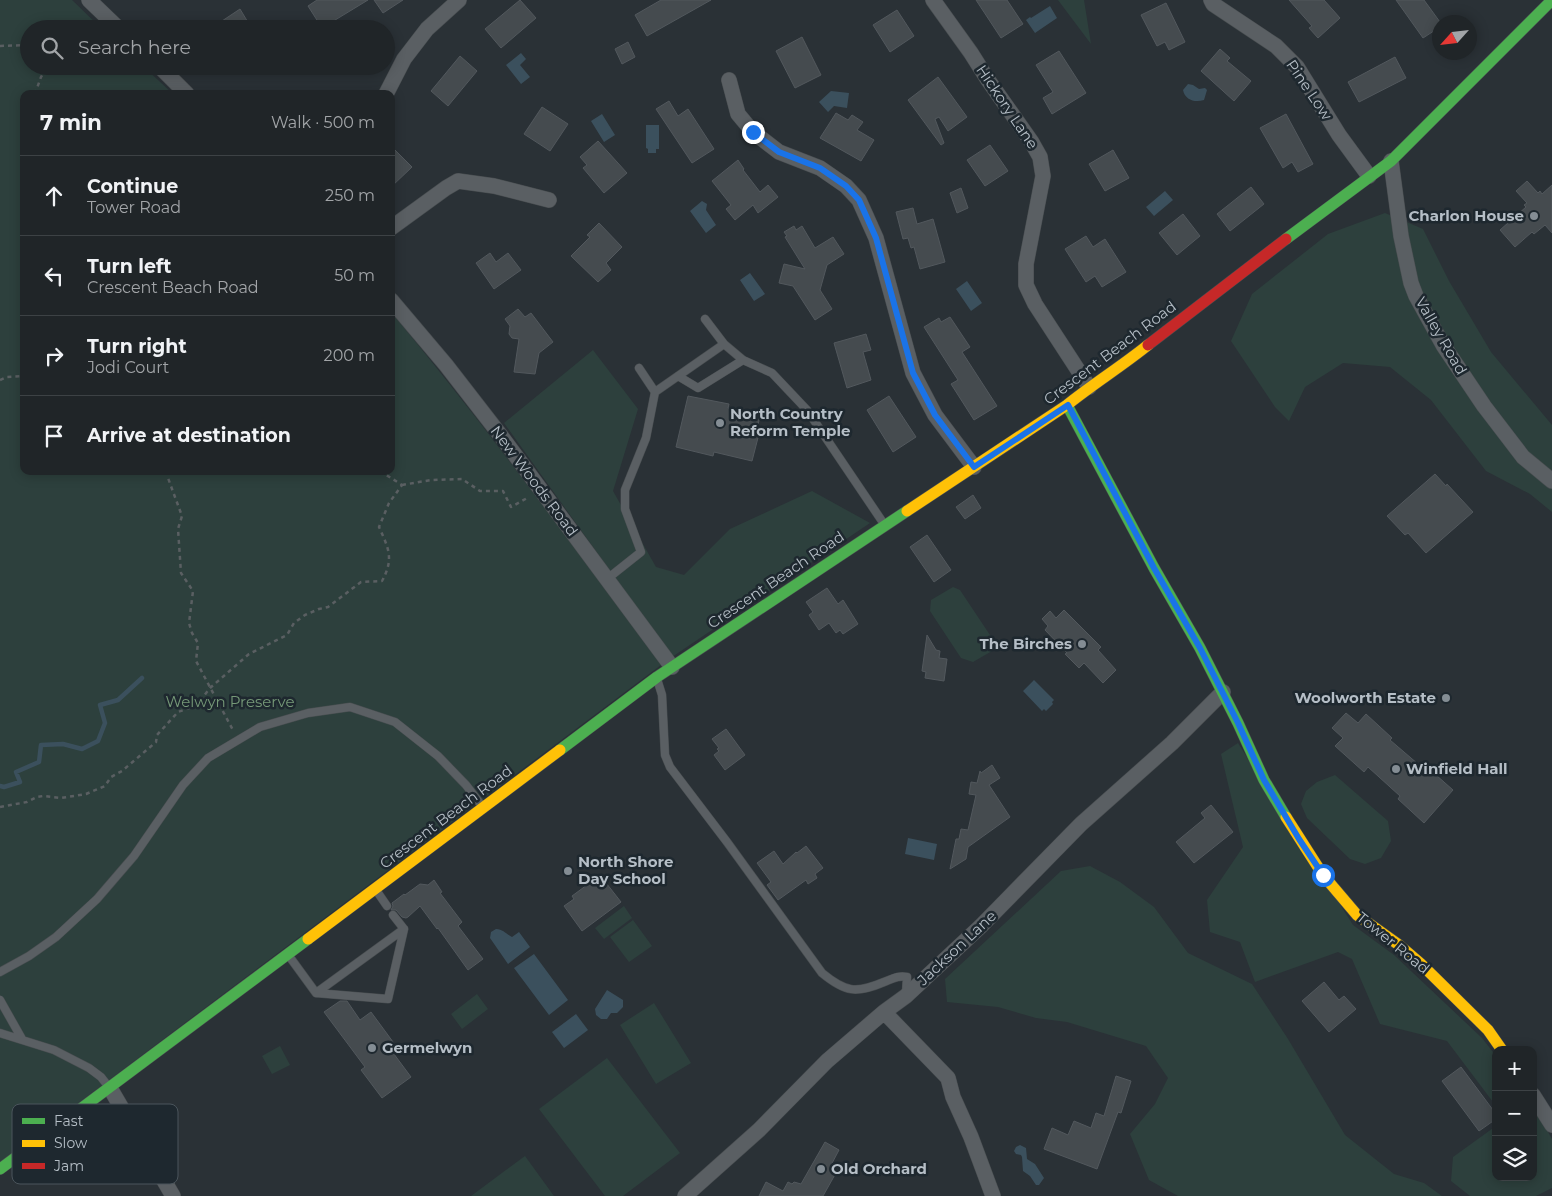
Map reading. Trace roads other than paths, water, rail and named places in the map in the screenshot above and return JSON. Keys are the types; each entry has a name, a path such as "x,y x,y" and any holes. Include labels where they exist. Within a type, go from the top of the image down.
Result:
{"street":[{"path":"89,0 110,20"},
{"path":"388,90 404,58 427,29 459,0"},
{"name":"Hickory Lane","path":"933,0 1031,141 1040,157 1043,176 1026,264 1026,285 1035,304 1089,387"},
{"name":"Pine Low","path":"1211,0 1213,4 1276,46 1297,68 1339,135 1369,176"},
{"name":"Crescent Beach Road","path":"88,1104 657,677 1068,405 1089,387 1126,363 1248,267 1391,161 1552,0"},
{"path":"168,75 184,90"},
{"path":"729,80 738,114 753,132 779,152 820,168 846,186 859,200 876,238 913,373 935,415 974,467"},
{"name":"Valley Road","path":"1391,161 1401,236 1411,283 1416,296 1443,345 1484,406 1523,458 1552,481"},
{"path":"395,225 458,181 494,186 549,200"},
{"name":"New Woods Road","path":"395,305 452,372 672,667"},
{"name":"Tower Road","path":"1068,405 1154,568 1200,648 1264,780 1323,875 1356,915 1399,944 1421,964 1488,1030 1499,1046"},
{"name":"Jackson Lane","path":"685,1196 759,1130 827,1061 884,1012 906,996 982,926 1081,824 1172,743 1222,692"},
{"path":"884,1012 948,1078 953,1097 971,1137 993,1196"},
{"path":"110,1088 119,1104"},
{"path":"1537,1101 1552,1125"},
{"name":"Crescent Beach Road","path":"0,1169 12,1160"},
{"path":"166,1184 173,1196"}],"lane":[{"path":"705,319 724,344 743,360 772,373 807,410 885,526"},
{"path":"606,579 641,552 625,509 625,490 646,438 655,392 724,344"},
{"path":"678,376 698,388 743,360"},
{"path":"639,368 655,392"},
{"path":"657,677 662,694 665,755 670,767 822,974 835,984 852,990 869,989 899,976 907,977 906,996"},
{"path":"0,972 29,956 56,937 97,898 134,856 183,784 208,758 260,727 308,713 350,707 395,722 438,756 466,785 483,808"},
{"path":"375,889 388,906"},
{"path":"287,953 316,993 388,999 404,929 394,914"},
{"path":"316,993 404,929"},
{"path":"0,1000 22,1039"},
{"path":"0,1033 54,1050 89,1068 101,1077 110,1088"}],"water":[{"path":"1050,6 1057,18 1035,33 1026,20"},
{"path":"521,53 526,59 520,65 530,77 521,84 506,65"},
{"path":"1188,84 1207,90 1204,100 1194,101 1186,96 1183,90"},
{"path":"831,91 849,93 847,108 834,106 828,112 819,102"},
{"path":"602,114 615,135 604,142 591,121"},
{"path":"646,125 659,125 659,149 656,149 656,153 648,153 646,148"},
{"path":"1165,191 1173,200 1154,216 1146,207"},
{"path":"702,201 707,204 706,210 716,225 706,233 690,211"},
{"path":"750,273 765,294 754,301 740,280"},
{"path":"967,281 982,303 971,311 956,289"},
{"path":"1034,680 1054,700 1053,704 1046,711 1044,709 1042,711 1023,691"},
{"path":"908,838 937,844 934,860 905,854"},
{"path":"496,929 512,937 519,932 530,947 508,964 490,938 491,932"},
{"path":"534,954 568,1000 549,1015 514,968"},
{"path":"607,990 623,1000 623,1007 617,1013 611,1013 607,1019 601,1019 596,1015 595,1009"},
{"path":"576,1014 588,1030 564,1048 552,1032"},
{"path":"1020,1145 1026,1148 1027,1159 1035,1164 1044,1178 1039,1185 1036,1185 1030,1176 1023,1171 1022,1157 1014,1151"}],"waterway":[{"path":"0,786 4,787 20,782 16,772 39,762 41,745 63,744 82,749 98,741 105,723 100,705 118,700 142,678"}],"place":[{"name":"Charlon House","path":"1534,216"},
{"name":"North Country Reform Temple","path":"720,423"},
{"name":"The Birches","path":"1082,644"},
{"name":"Woolworth Estate","path":"1446,698"},
{"name":"Winfield Hall","path":"1396,769"},
{"name":"North Shore Day School","path":"568,871"},
{"name":"Germelwyn","path":"372,1048"},
{"name":"Old Orchard","path":"821,1169"}],"park label":[{"name":"Welwyn Preserve","path":"230,702"}]}
